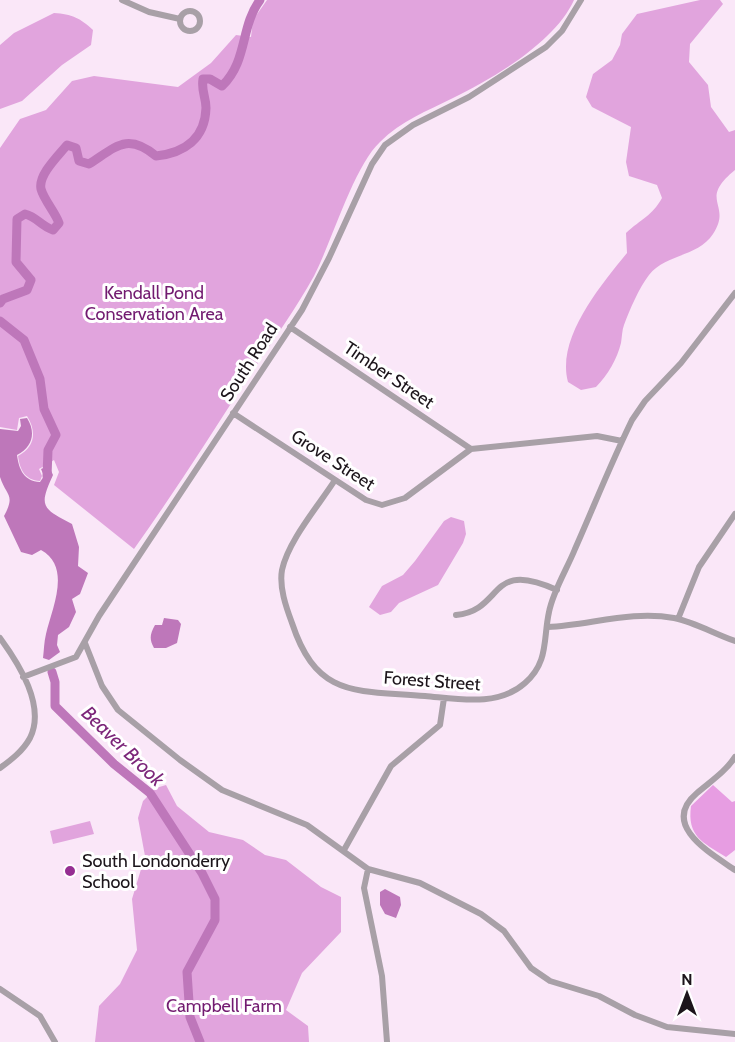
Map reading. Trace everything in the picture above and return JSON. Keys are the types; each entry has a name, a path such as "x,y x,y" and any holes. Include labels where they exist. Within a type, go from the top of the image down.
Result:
{"street":[{"path":"122,0 149,12 180,19"},
{"name":"South Road","path":"76,657 99,616 290,327 317,282 364,180 385,145 413,125 484,88 546,47 562,31 581,0"},
{"name":"Forest Street","path":"334,480 291,548 282,570 286,604 301,648 322,675 342,687 444,698 484,700 517,690 540,665 547,643 550,608 622,441 638,410 681,363 735,293"},
{"name":"Timber Street","path":"290,327 471,449"},
{"name":"Grove Street","path":"233,413 334,480 371,502 382,505 393,504 414,492 471,449"},
{"path":"471,449 597,436 622,441"},
{"path":"678,619 699,567 735,514"},
{"path":"456,615 471,611 513,579 525,578 557,590"},
{"path":"548,627 642,616 678,619 735,641"},
{"path":"0,638 23,677 34,707 33,730 20,751 0,768"},
{"path":"85,643 108,698 118,711 222,790 307,825 368,869 420,883 491,920 508,935 531,968 555,984 599,996 634,1015 667,1027 735,1034"},
{"path":"23,677 76,657 92,664"},
{"path":"344,850 391,766 440,725 444,698"},
{"path":"735,757 722,774 694,796 688,805 685,819 687,829 695,842 735,870"},
{"path":"368,869 364,888 382,976 387,1042"},
{"path":"0,989 40,1016 55,1042"}],"green space":[{"name":"Kendall Pond Conservation Area","path":"267,0 574,0 553,30 522,57 469,90 405,122 370,153 352,186 314,276 178,486 134,549 54,485 59,472 54,460 39,469 42,476 40,481 31,479 24,473 18,456 28,448 33,439 32,428 27,416 19,418 17,430 0,427 0,148 20,119 46,110 72,81 94,76 178,87 211,63 236,35 251,37 253,20"},
{"path":"700,0 720,0 723,4 690,44 689,62 708,85 711,107 729,132 735,130 735,170 718,189 720,216 713,234 707,242 664,263 649,275 629,312 612,366 596,387 581,390 568,382 566,365 568,348 575,330 594,296 627,253 626,233 650,213 662,198 657,185 629,176 626,162 631,127 592,107 586,97 593,74 612,60 620,45 622,34 637,14"},
{"path":"54,13 71,16 93,30 91,45 62,65 22,101 0,109 0,45 14,33"},
{"path":"451,517 464,521 466,534 438,585 399,603 391,612 380,615 369,607 382,586 403,575 444,521"},
{"name":"Campbell Farm","path":"166,785 177,806 209,832 243,840 265,855 286,860 321,887 341,897 341,932 302,973 286,1010 308,1026 309,1042 95,1042 99,1006 120,984 137,950 132,899 145,856 138,818 143,801 156,788"},
{"path":"90,821 94,834 53,844 50,831"}],"shaded area":[{"path":"27,418 32,434 27,448 17,455 19,465 26,477 40,482 44,476 41,469 49,466 53,475 46,493 46,505 54,514 72,524 79,547 78,566 88,573 80,594 72,599 76,612 69,627 58,635 57,645 60,652 49,660 43,658 45,637 57,589 56,567 50,557 41,550 32,555 21,552 4,516 10,499 0,477 0,429 18,431 21,426 20,419"},
{"path":"164,618 178,620 181,624 177,643 166,648 154,648 151,639 152,631 155,625 162,625"},
{"path":"713,785 732,802 735,801 735,850 726,857 703,842 691,825 691,806"},
{"path":"385,889 400,897 401,905 396,918 385,914 380,905 380,892"}],"waterway":[{"name":"Beaver Brook","path":"0,303 3,299 27,290 31,280 16,262 17,219 25,214 53,230 59,223 42,193 41,184 46,172 67,145 76,148 79,161 89,164 122,145 137,145 156,156 184,148 197,136 205,119 203,79 210,79 222,86 230,76 240,55 249,21 260,0"},
{"name":"Beaver Brook","path":"0,321 24,340 40,379 44,409 56,435 48,450 47,476"},
{"name":"Beaver Brook","path":"52,672 55,682 55,706 114,764 150,793 202,873 215,899 215,920 187,972 190,1017 200,1042"}],"place":[{"name":"South Londonderry School","path":"70,871"}]}
